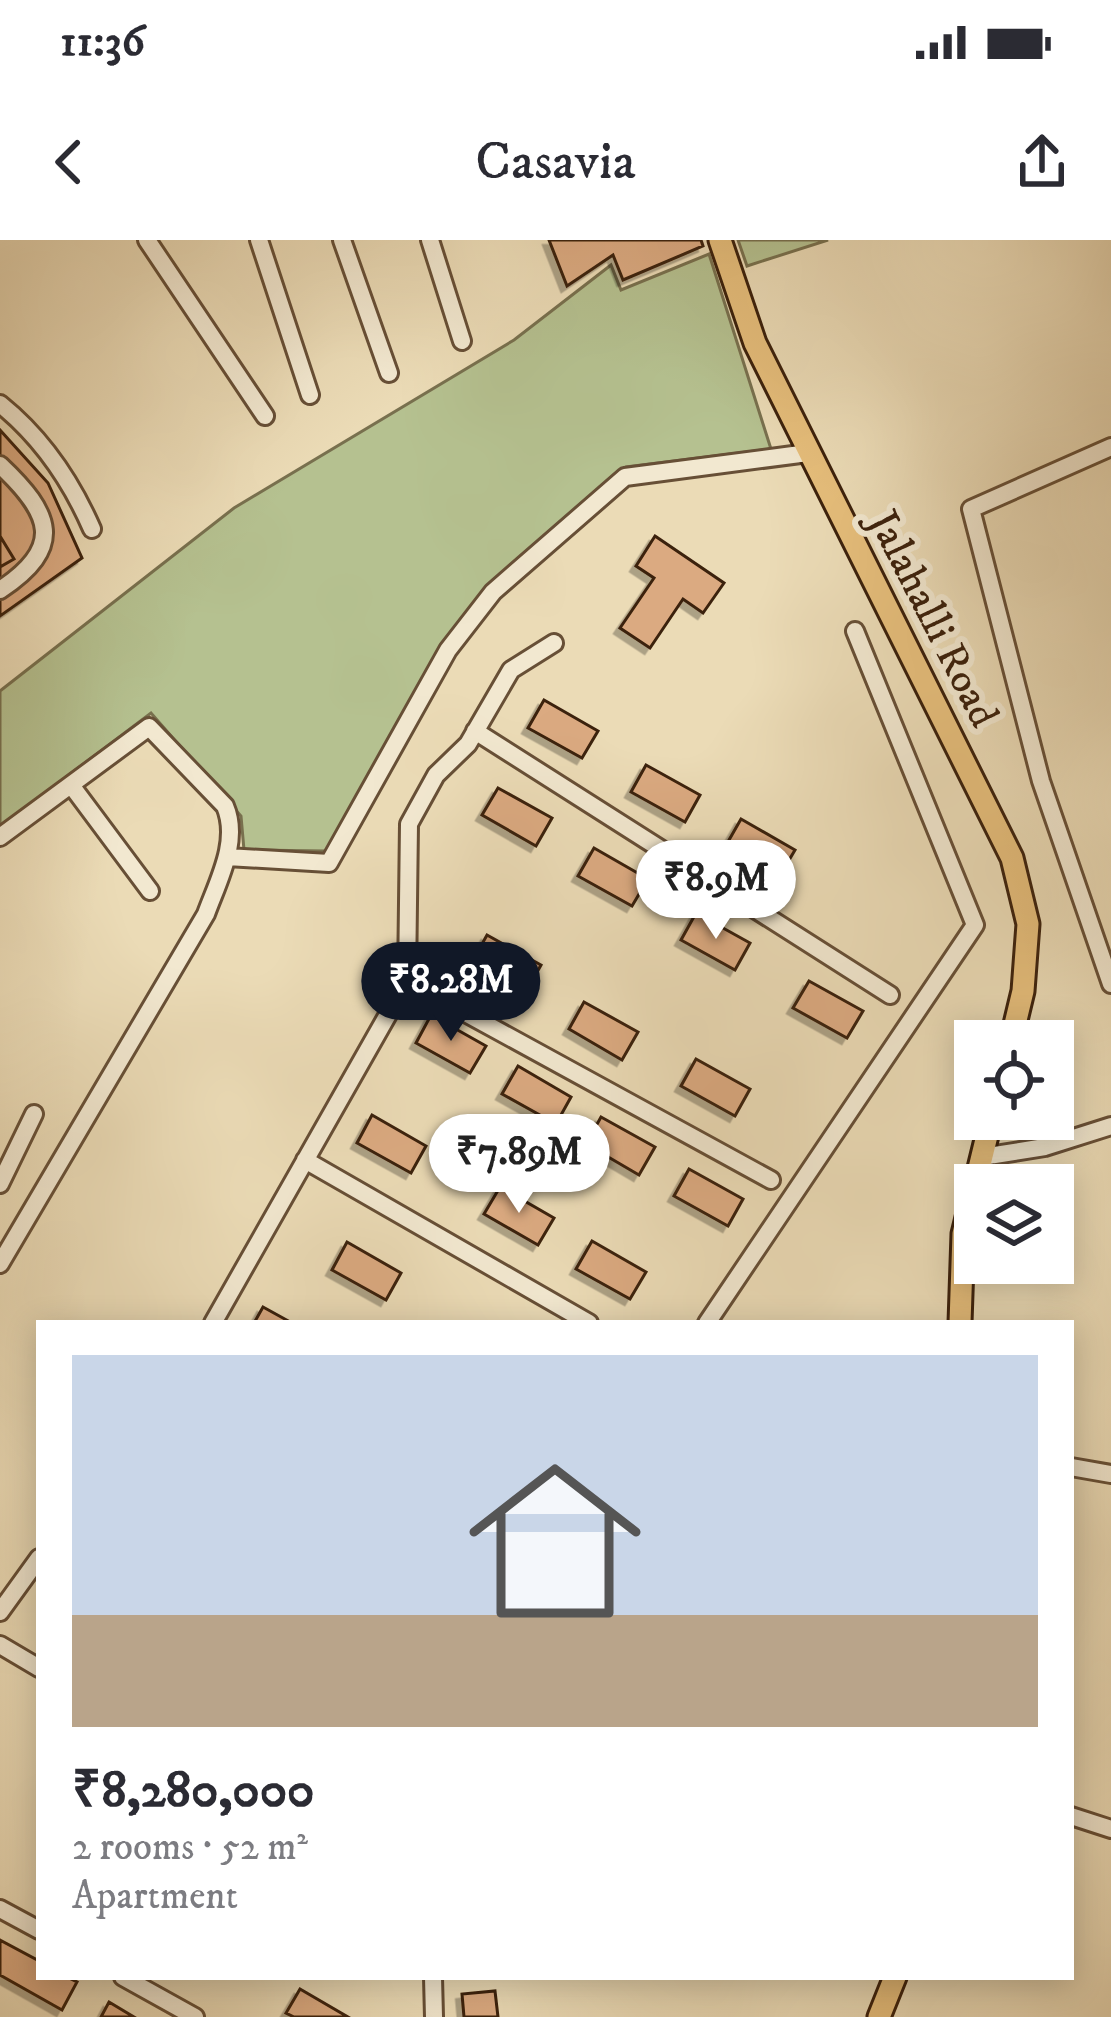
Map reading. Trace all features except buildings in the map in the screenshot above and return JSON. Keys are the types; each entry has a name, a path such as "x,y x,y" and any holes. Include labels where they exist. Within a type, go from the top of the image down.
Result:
{"main road":[{"name":"Jalahalli Road","path":"720,240 755,343 1012,858 1028,924 1016,1020"},
{"path":"961,1320 963,1234 986,1140"},
{"path":"878,2017 894,1980"}],"street":[{"path":"147,240 265,416"},
{"path":"259,240 310,395"},
{"path":"342,240 389,373"},
{"path":"430,240 462,341"},
{"path":"0,404 65,474 92,529"},
{"path":"1111,447 971,509 1041,781 1111,984"},
{"path":"227,857 328,863 448,650 493,592 625,477 808,453"},
{"path":"0,466 38,511 46,526 46,540 34,564 0,590"},
{"path":"708,1320 975,926 855,631"},
{"path":"215,1320 407,981 409,824 436,775 476,731 511,670 554,644"},
{"path":"0,837 149,727 225,806 231,820 227,857 206,914 0,1264"},
{"path":"476,731 890,995"},
{"path":"70,785 150,891"},
{"path":"407,981 770,1180"},
{"path":"0,1184 34,1114"},
{"path":"982,1157 1045,1147 1111,1126"},
{"path":"305,1160 584,1320"},
{"path":"1074,1468 1111,1474"},
{"path":"0,1612 36,1562"},
{"path":"0,1645 36,1666"},
{"path":"1074,1817 1111,1828"},
{"path":"0,1909 36,1928"},
{"path":"128,1980 196,2017"},
{"path":"433,1980 434,2017"}],"green space":[{"path":"738,240 828,240 747,266"},
{"path":"709,254 771,449 626,467 487,590 448,638 326,851 244,850 241,816 151,713 0,827 0,691 234,508 514,340 611,265 621,290"}]}
